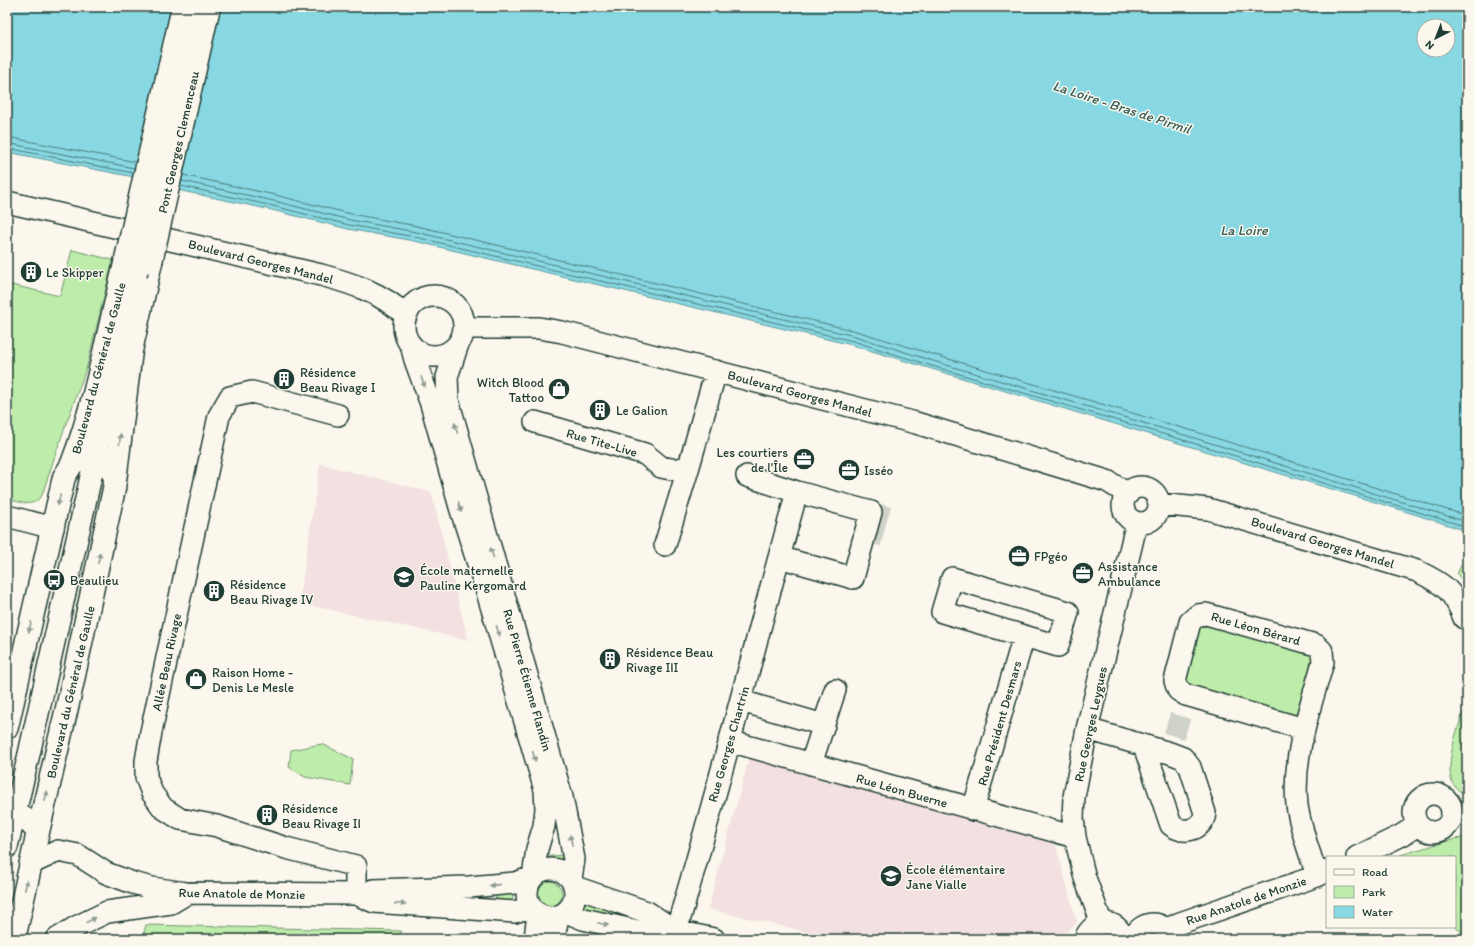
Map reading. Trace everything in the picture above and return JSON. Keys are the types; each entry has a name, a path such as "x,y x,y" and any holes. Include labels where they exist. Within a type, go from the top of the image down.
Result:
{"main road":[{"name":"Pont Georges Clemenceau","path":"136,275 183,7"},
{"name":"Pont Georges Clemenceau","path":"136,275 209,7"},
{"name":"Boulevard du Général de Gaulle","path":"7,727 64,477 72,464 97,381 136,275"},
{"name":"Boulevard du Général de Gaulle","path":"14,939 14,908 30,864 71,692 115,478 131,351 136,275"},
{"name":"Boulevard du Général de Gaulle","path":"72,464 80,458 87,456 95,457 109,464 115,478"},
{"path":"11,813 25,818 38,832"}],"street":[{"name":"Pont Georges Clemenceau","path":"136,275 196,7"},
{"name":"Boulevard Georges Mandel","path":"7,202 107,224 321,275 349,283 374,294 396,307 406,316"},
{"name":"Boulevard du Général de Gaulle","path":"7,846 11,813 112,385 136,275"},
{"path":"437,297 448,300 457,307 462,317 461,336 450,351 435,356 424,354 415,349 408,341 405,331 406,316 408,311 416,303 426,298 437,297"},
{"name":"Boulevard Georges Mandel","path":"461,336 539,328 562,332 916,423 1108,481 1128,494"},
{"name":"Rue Pierre Étienne Flandin","path":"461,336 447,377 448,400 562,797 574,859 573,883"},
{"name":"Rue Pierre Étienne Flandin","path":"411,345 431,404 544,790 546,809 544,826 537,849 533,877"},
{"path":"665,545 716,371"},
{"name":"Allée Beau Rivage","path":"338,415 252,392 230,397 219,416 151,732 146,760 146,777 152,793 163,808 180,819 217,826 286,848 356,866 359,896"},
{"name":"Rue Tite-Live","path":"535,422 645,454 661,467 676,470 689,466"},
{"path":"747,476 796,492 871,512 853,578 779,557"},
{"path":"1144,487 1155,493 1160,504 1159,510 1153,519 1143,523 1138,523 1127,516 1124,511 1124,499 1132,490 1138,488 1144,487"},
{"name":"Rue Georges Chartrin","path":"676,931 741,701 796,492"},
{"name":"Boulevard Georges Mandel","path":"1160,504 1208,508 1417,571 1443,585 1452,593 1464,618"},
{"path":"7,516 53,528"},
{"name":"Rue Georges Leygues","path":"1123,932 1085,878 1075,837 1073,818 1074,797 1087,730 1138,523"},
{"path":"952,578 1068,612 1058,646 1024,636 942,612 952,578"},
{"name":"Rue Léon Bérard","path":"1304,729 1184,702 1175,681 1190,622 1198,615 1206,614 1316,645 1322,651 1323,662 1304,729 1297,775 1297,807 1305,840 1322,874"},
{"name":"Rue Président Desmars","path":"973,810 1024,636"},
{"path":"811,764 835,690"},
{"path":"741,701 824,725"},
{"path":"1087,730 1144,746 1172,745 1190,767 1205,813 1204,819 1199,826 1184,831 1176,829 1171,825 1144,746"},
{"name":"Rue Léon Buerne","path":"730,741 973,810 1075,837"},
{"path":"1432,794 1442,797 1459,815 1451,818 1447,826 1440,831 1428,832 1418,825 1414,817 1414,809 1418,801 1425,796 1432,794"},
{"path":"1359,856 1402,835 1418,825"},
{"path":"30,864 58,851 50,840 38,832"},
{"name":"Rue Anatole de Monzie","path":"58,851 78,855 106,872 133,883 186,894 359,896 374,902 494,911 548,912"},
{"path":"676,931 647,912 573,883 560,870 550,869 540,871 529,883 527,892 548,912 642,932 676,931 714,939"},
{"name":"Rue Anatole de Monzie","path":"1085,939 1091,928 1123,932 1146,924 1160,925 1169,935 1180,923 1322,874"},
{"name":"Rue Anatole de Monzie","path":"359,896 374,890 469,887 515,883 533,877"},
{"path":"535,939 548,912 574,901 573,883"},
{"path":"57,939 76,927 106,912 171,903 186,894"},
{"path":"548,912 554,939"}],"shaded area":[{"path":"320,464 431,492 468,640 299,603"},
{"name":"École élémentaire Jane Vialle","path":"750,755 1055,842 1077,923 1066,932 1047,939 838,939 708,909"}],"green space":[{"path":"72,250 113,260 87,366 42,495 34,502 22,503 7,499 7,284 60,296"},
{"path":"1467,555 1467,586 1457,574"},
{"path":"1202,622 1311,652 1318,663 1304,712 1289,719 1191,690 1184,680"},
{"path":"1467,702 1467,796 1453,784 1450,776 1450,766 1451,755 1460,720"},
{"path":"322,744 353,759 350,785 305,777 289,767 291,750"},
{"path":"1467,837 1467,936 1456,928 1456,856 1400,855"},
{"path":"562,855 562,859 556,865 544,863 541,857"},
{"path":"549,881 558,885 562,894 558,903 549,907 540,903 536,894 540,885"},
{"path":"510,892 513,897 512,903 496,906 496,893"},
{"path":"585,900 634,915 632,924 580,908 580,905"},
{"path":"146,925 401,931 400,939 142,939"}],"water":[{"name":"La Loire","path":"7,7 1467,7 1467,531 852,345 414,241 348,229 272,210 182,191 129,176 7,152"}],"tunnel":[{"path":"871,512 888,517"},
{"path":"866,532 883,536"},
{"path":"1174,736 1182,710"}],"place":[{"name":"Le Skipper","path":"31,272"},
{"name":"Résidence Beau Rivage I","path":"284,379"},
{"name":"Witch Blood Tattoo","path":"559,389"},
{"name":"Le Galion","path":"600,410"},
{"name":"Les courtiers de l'Île","path":"804,459"},
{"name":"Isséo","path":"849,470"},
{"name":"FPgéo","path":"1019,556"},
{"name":"Assistance Ambulance","path":"1083,573"},
{"name":"École maternelle Pauline Kergomard","path":"404,577"},
{"name":"Beaulieu","path":"54,580"},
{"name":"Résidence Beau Rivage IV","path":"214,591"},
{"name":"Résidence Beau Rivage III","path":"610,659"},
{"name":"Raison Home - Denis Le Mesle","path":"196,679"},
{"name":"Résidence Beau Rivage II","path":"267,815"},
{"name":"École élémentaire Jane Vialle","path":"891,876"}],"water label":[{"name":"La Loire - Bras de Pirmil","path":"1122,107"}]}
